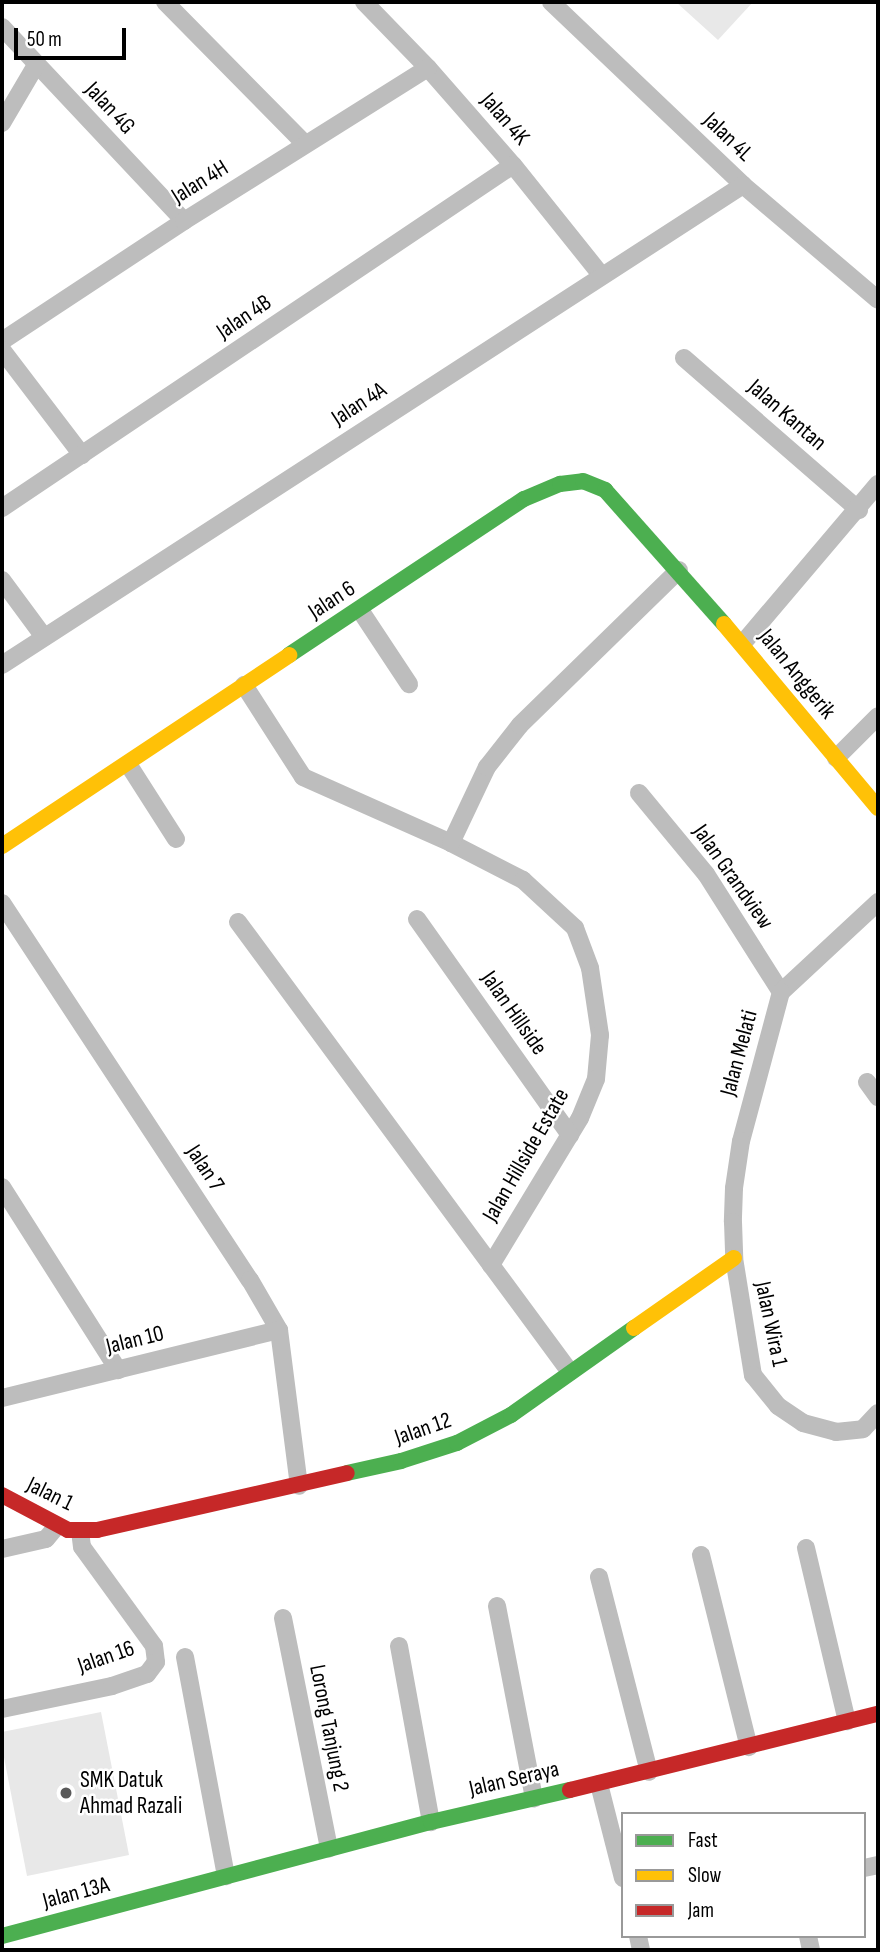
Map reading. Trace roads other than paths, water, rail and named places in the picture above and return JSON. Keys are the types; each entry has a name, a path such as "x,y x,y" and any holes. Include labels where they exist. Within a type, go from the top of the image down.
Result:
{"street":[{"path":"165,2 305,144"},
{"name":"Jalan 4K","path":"364,2 428,68 513,165 602,276"},
{"name":"Jalan 4L","path":"551,2 743,185 878,300"},
{"name":"Jalan 4G","path":"2,27 184,221"},
{"path":"2,123 36,65"},
{"name":"Jalan 4H","path":"2,341 184,221 428,68"},
{"name":"Jalan 4B","path":"2,508 513,165"},
{"name":"Jalan 4A","path":"2,664 743,185"},
{"path":"2,350 82,455"},
{"name":"Jalan Kantan","path":"684,358 859,510"},
{"name":"Jalan 6","path":"2,846 524,499 559,485 583,481 605,489 679,570"},
{"path":"743,643 859,510 878,484"},
{"path":"451,843 487,767 520,725 679,570"},
{"name":"Jalan Anggerik","path":"679,570 743,643 878,808"},
{"path":"2,580 44,637"},
{"path":"360,610 409,684"},
{"name":"Jalan Hillside Estate","path":"244,685 303,777 451,843 523,880 575,928 590,968 600,1035 596,1079 570,1135 491,1265"},
{"path":"836,758 878,716"},
{"path":"128,764 176,839"},
{"name":"Jalan Grandview","path":"639,793 706,874 781,992"},
{"name":"Jalan Melati","path":"734,1258 734,1188 741,1142 781,992 878,902"},
{"name":"Jalan 7","path":"2,903 250,1280 279,1330 299,1486"},
{"name":"Jalan Hillside","path":"417,919 570,1135"},
{"name":"Jalan Hillside Estate","path":"238,922 570,1372"},
{"path":"867,1082 878,1097"},
{"path":"2,1186 118,1370"},
{"name":"Jalan 12","path":"80,1531 299,1486 401,1461 457,1443 511,1415 734,1258"},
{"name":"Jalan Wira 1","path":"734,1258 752,1375 778,1406 803,1423 836,1432 863,1429 878,1413"},
{"name":"Jalan 10","path":"2,1398 279,1330"},
{"name":"Jalan 1","path":"2,1495 57,1526 80,1531"},
{"path":"2,1549 46,1539 57,1526"},
{"name":"Jalan 16","path":"2,1709 113,1686 147,1674 156,1662 154,1646 82,1547 80,1531"},
{"path":"806,1548 847,1721"},
{"path":"701,1555 749,1747"},
{"path":"599,1577 649,1772"},
{"path":"497,1606 534,1798"},
{"name":"Lorong Tanjung 2","path":"283,1618 329,1848"},
{"path":"399,1646 431,1822"},
{"path":"184,1657 226,1876"},
{"name":"Jalan Seraya","path":"161,1894 431,1822 649,1772 878,1714"},
{"path":"599,1784 621,1870"},
{"name":"Jalan 13A","path":"2,1936 161,1894"}],"place":[{"name":"SMK Datuk Ahmad Razali","path":"66,1793"}]}
